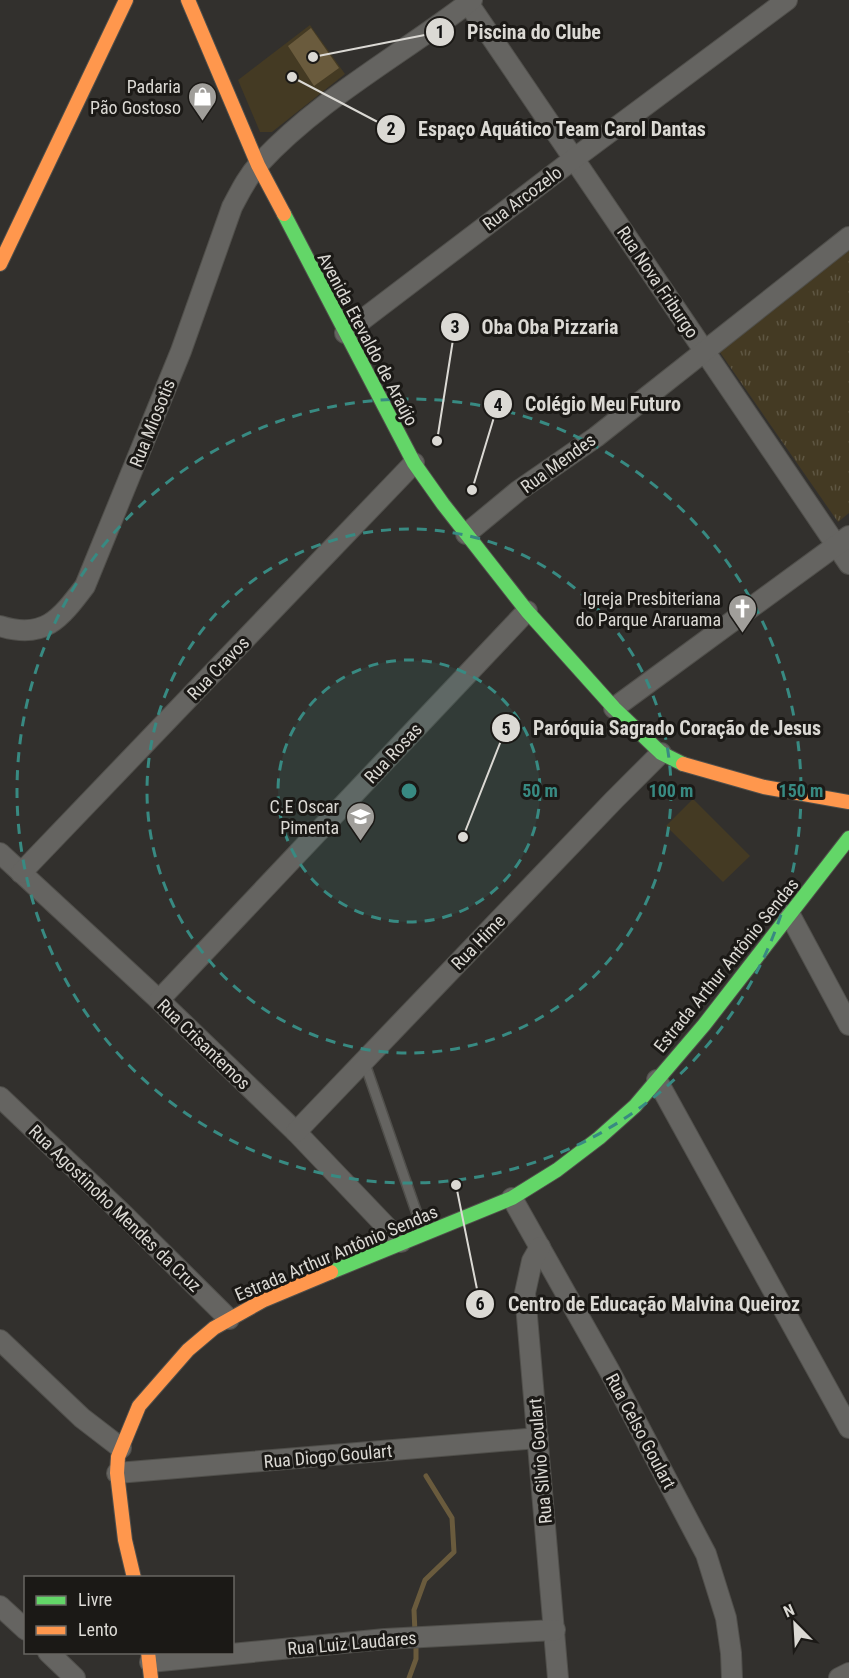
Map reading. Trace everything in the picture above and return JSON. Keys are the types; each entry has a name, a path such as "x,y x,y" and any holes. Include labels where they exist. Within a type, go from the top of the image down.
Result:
{"street":[{"path":"0,264 126,0"},
{"name":"Avenida Etevaldo de Araújo","path":"188,0 258,165 414,463 465,534 527,611 614,708 661,753 688,766 717,775 764,787 849,802"},
{"name":"Rua Arcozelo","path":"345,333 787,0"},
{"name":"Rua Miosotis","path":"0,626 15,631 33,630 51,624 68,608 85,586 181,351 232,207 258,165 294,131 348,88 469,1"},
{"name":"Rua Nova Friburgo","path":"469,1 704,351 843,541 849,564"},
{"name":"Rua Mendes","path":"465,534 518,491 596,437 849,237"},
{"name":"Rua Cravos","path":"21,873 414,463"},
{"path":"614,708 843,541"},
{"name":"Rua Rosas","path":"159,1000 527,611"},
{"name":"Rua Hime","path":"296,1132 661,753"},
{"name":"Estrada Arthur Antônio Sendas","path":"134,1576 125,1540 117,1473 121,1448 139,1406 188,1350 214,1328 264,1300 512,1198 557,1170 599,1138 634,1106 704,1025 849,838"},
{"name":"Rua Crisantemos","path":"0,853 159,1000 296,1132 401,1242"},
{"path":"790,915 849,1025"},
{"path":"657,1080 849,1428"},
{"name":"Rua Agostinoho Mendes da Cruz","path":"0,1097 229,1319"},
{"name":"Rua Celso Goulart","path":"512,1198 609,1370 706,1554 726,1618 732,1678"},
{"name":"Rua Silvio Goulart","path":"540,1246 532,1262 525,1293 558,1678"},
{"path":"0,1340 82,1418 121,1448"},
{"name":"Rua Diogo Goulart","path":"117,1473 538,1438"},
{"path":"0,1605 24,1628"},
{"name":"Rua Luiz Laudares","path":"150,1664 385,1639 555,1630"},
{"path":"49,1654 75,1678"},
{"path":"839,1678 849,1673"}],"lane":[{"path":"364,1061 423,1234"}],"green space":[{"path":"310,25 345,74 272,132 260,132 238,80"},
{"path":"849,249 849,513 838,522 717,348"},
{"path":"693,799 750,856 723,882 666,826"}],"shaded area":[{"path":"311,28 339,68 314,86 288,46"}],"waterway":[{"path":"415,1633 414,1610 425,1580 454,1552 452,1518 426,1476"},
{"path":"409,1678 416,1659 416,1643"}],"traffic: fast":[{"path":"284,214 414,463 443,504 527,611 614,708 661,753 683,764"},
{"path":"331,1272 512,1198 557,1170 599,1138 635,1106 704,1025 849,838"}],"traffic: slow":[{"path":"0,264 126,0"},
{"path":"188,0 258,165 284,214"},
{"path":"683,764 764,787 849,802"},
{"path":"134,1576 125,1540 117,1473 118,1457 139,1406 188,1350 214,1328 264,1300 331,1272"},
{"path":"148,1654 151,1678"}],"place":[{"name":"Piscina do Clube","path":"313,57"},
{"name":"Espaço Aquático Team Carol Dantas","path":"292,77"},
{"name":"Padaria Pão Gostoso","path":"202,122"},
{"name":"Oba Oba Pizzaria","path":"437,441"},
{"name":"Colégio Meu Futuro","path":"472,490"},
{"name":"Igreja Presbiteriana do Parque Araruama","path":"742,634"},
{"name":"Paróquia Sagrado Coração de Jesus","path":"463,837"},
{"name":"C.E Oscar Pimenta","path":"360,842"},
{"name":"Centro de Educação Malvina Queiroz","path":"456,1185"}]}
